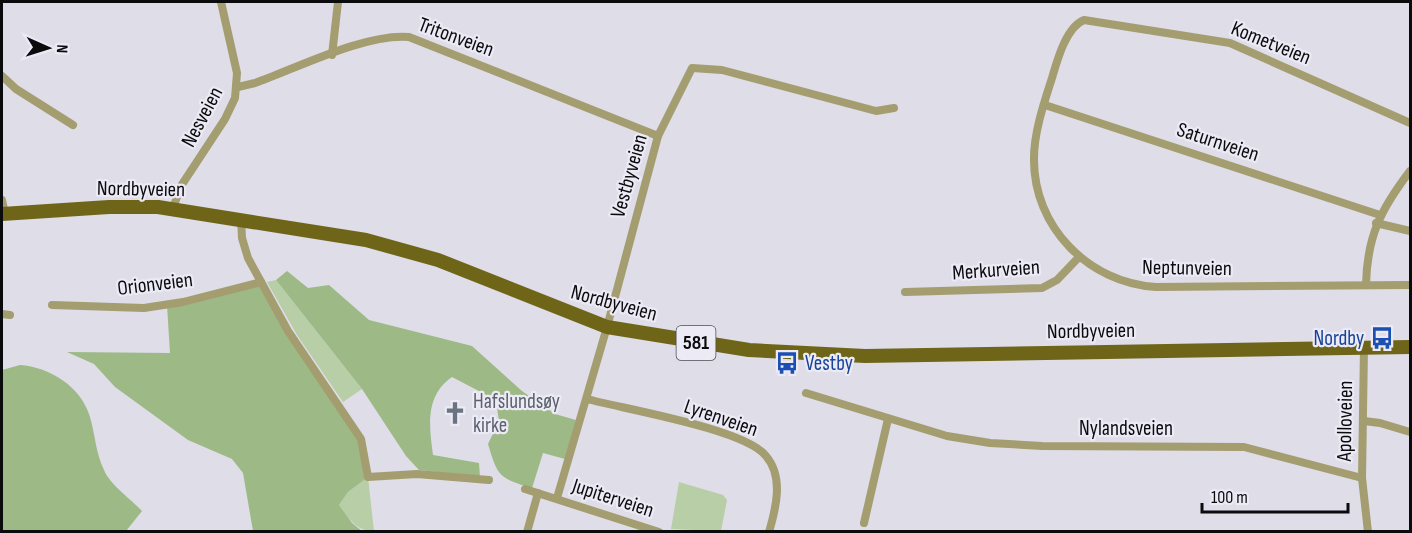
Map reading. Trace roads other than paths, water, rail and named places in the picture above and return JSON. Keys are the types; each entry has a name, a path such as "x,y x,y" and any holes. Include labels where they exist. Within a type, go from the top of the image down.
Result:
{"main road":[{"name":"Nordbyveien","path":"3,214 126,206 173,208 242,218 400,248 438,260 608,327 748,350 834,356 1410,347"}],"street":[{"name":"Nesveien","path":"173,208 181,186 230,111 238,87 221,2"},
{"path":"332,55 338,2"},
{"name":"Kometveien","path":"1076,25 1089,20 1230,43 1410,123"},
{"name":"Neptunveien","path":"1076,25 1054,70 1034,150 1037,187 1052,224 1079,257 1107,276 1127,284 1147,287 1410,285"},
{"name":"Tritonveien","path":"238,87 383,37 410,37 658,136"},
{"name":"Vestbyveien","path":"557,498 608,327 658,136 692,68 722,70 876,111 894,108"},
{"path":"2,76 16,89 73,125"},
{"name":"Saturnveien","path":"1045,105 1410,231"},
{"path":"1366,285 1368,255 1378,219 1410,171"},
{"path":"2,200 3,214"},
{"path":"242,218 242,238 261,282 288,331 362,439 368,477 417,474 489,480"},
{"name":"Merkurveien","path":"905,292 1042,288 1057,280 1079,257"},
{"name":"Orionveien","path":"52,305 144,308 183,302 261,282"},
{"name":"Apolloveien","path":"1364,347 1362,478 1368,531"},
{"name":"Nylandsveien","path":"806,393 888,420 947,436 1002,444 1244,447 1362,478"},
{"name":"Lyrenveien","path":"586,399 732,436 759,448 771,464 777,483 776,503 769,531"},
{"path":"864,523 888,420"},
{"path":"1364,421 1410,432"},
{"name":"Jupiterveien","path":"525,489 659,531"},
{"path":"527,531 538,493"}],"place":[{"name":"Nordby","path":"1382,338"},
{"name":"Vestby","path":"787,363"},
{"name":"Hafslundsøy kirke","path":"455,413"}]}
